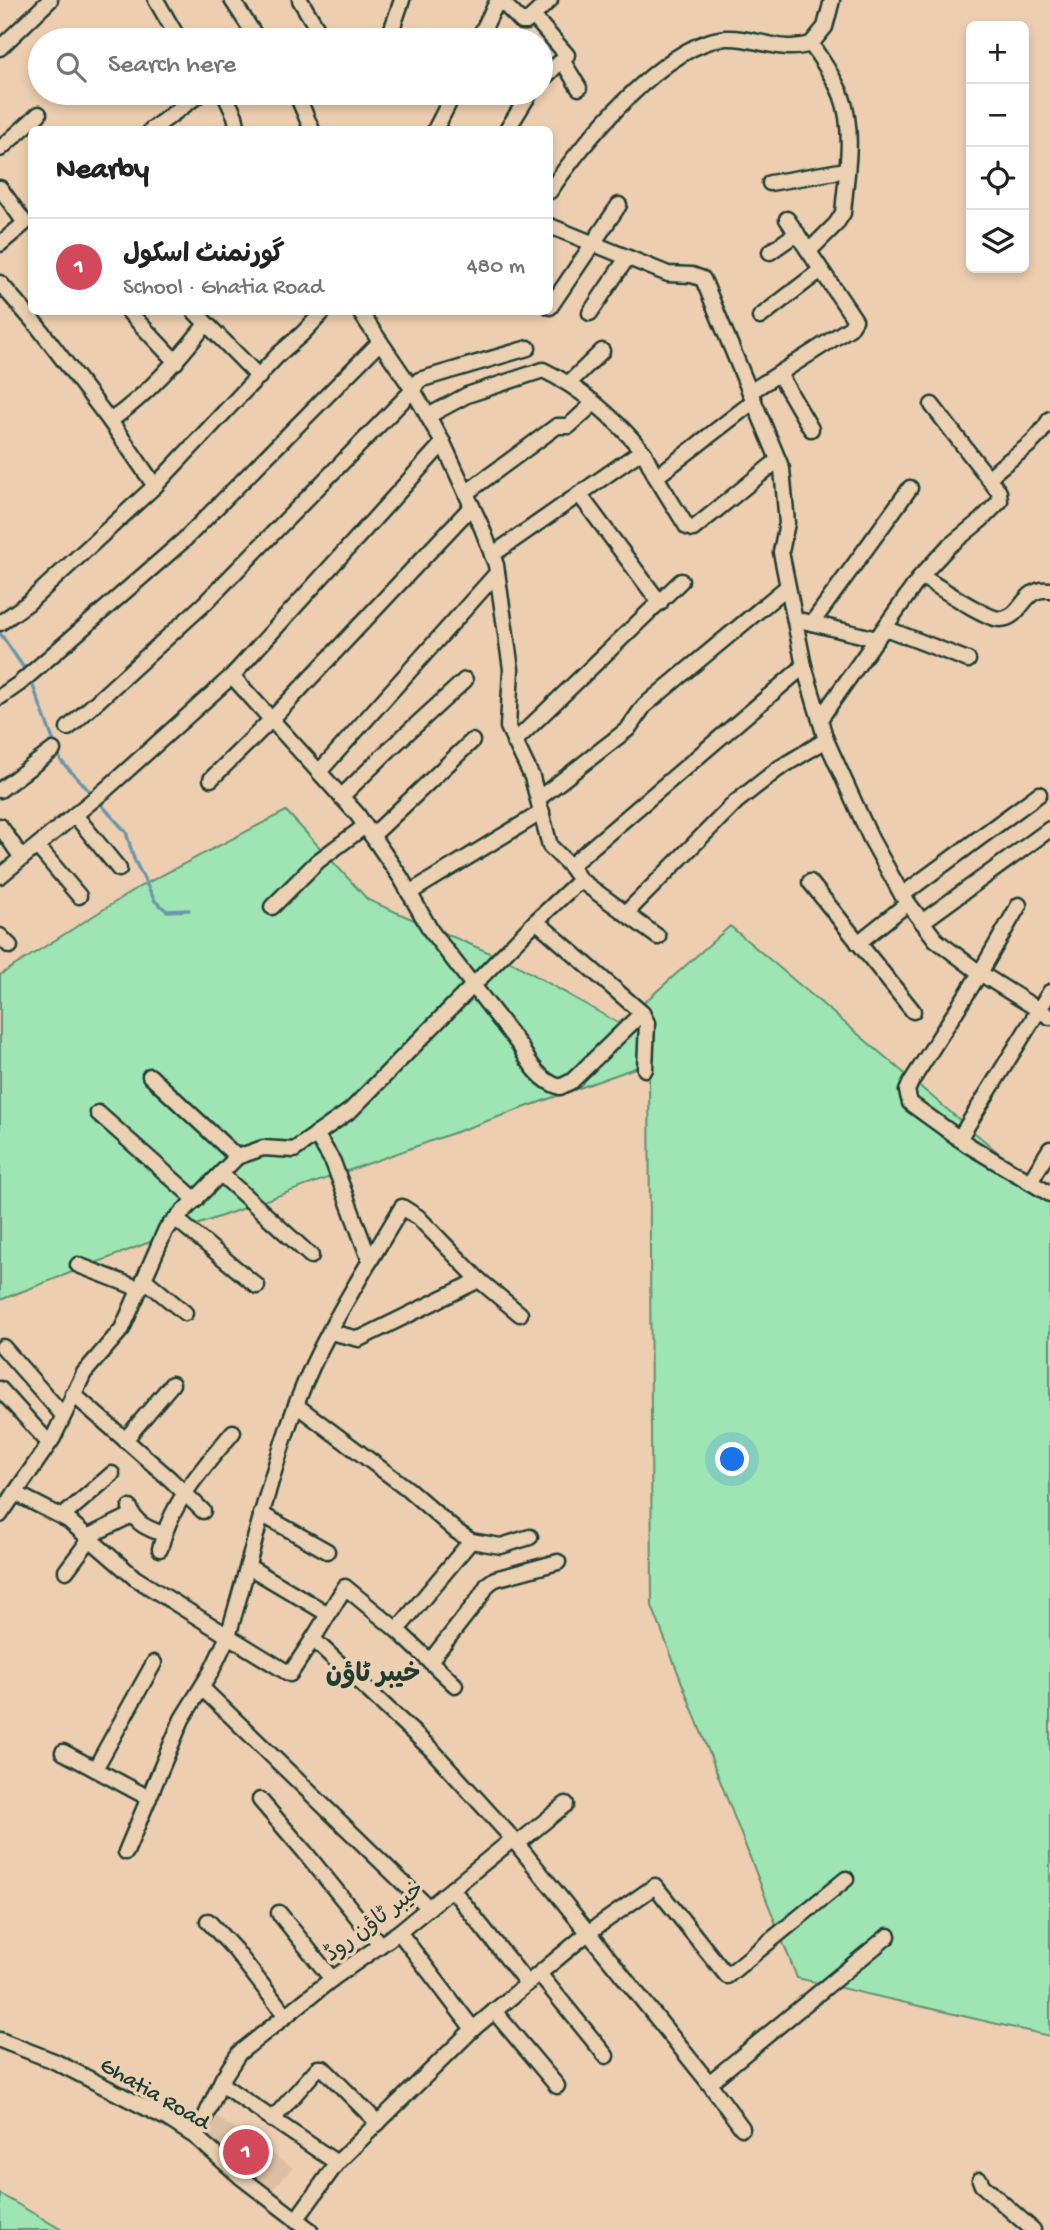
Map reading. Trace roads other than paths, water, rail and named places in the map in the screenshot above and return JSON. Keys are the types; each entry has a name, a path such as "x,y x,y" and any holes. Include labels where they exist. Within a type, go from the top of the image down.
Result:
{"street":[{"path":"0,48 50,0"},
{"path":"156,0 172,28"},
{"path":"232,0 250,28"},
{"path":"300,0 317,28"},
{"path":"392,28 402,0"},
{"path":"484,28 499,0 522,22 526,22 550,0"},
{"path":"553,187 609,115 684,53 725,38 780,48 811,44 825,27 832,0"},
{"path":"533,16 544,28"},
{"path":"553,38 567,55 553,69"},
{"path":"809,251 836,224 843,213 848,121 834,80 811,44"},
{"path":"562,60 579,88"},
{"path":"156,126 185,105"},
{"path":"230,105 236,126"},
{"path":"301,105 310,126"},
{"path":"437,126 448,105"},
{"path":"509,126 523,105"},
{"path":"0,149 39,114"},
{"path":"770,183 846,170"},
{"path":"0,188 28,221 0,244"},
{"path":"553,302 619,205"},
{"path":"656,477 779,374 850,328 856,320 787,219"},
{"path":"553,227 668,274 692,275 703,279 782,469 787,523 782,552 804,666 826,740 871,839 905,899 944,947 979,973 1044,1013"},
{"path":"770,252 797,233"},
{"path":"590,313 627,258"},
{"path":"760,317 821,270"},
{"path":"0,283 39,328 110,421 155,486"},
{"path":"132,315 176,362"},
{"path":"198,315 259,377"},
{"path":"0,623 28,603 155,486 320,315"},
{"path":"362,315 413,390 443,443 492,555 511,669 508,727 532,777 550,846 580,880 658,937"},
{"path":"110,421 136,402 176,362 206,324"},
{"path":"0,697 33,672 184,540 380,342"},
{"path":"68,728 205,603 413,390 419,380 528,348"},
{"path":"569,383 602,351"},
{"path":"428,416 467,395 543,370 569,383 622,426 644,453 687,527 693,529 778,460"},
{"path":"779,374 811,429"},
{"path":"211,779 271,720 469,500 557,426 569,426 594,403"},
{"path":"820,719 921,576 948,547 1000,501 999,492 932,405"},
{"path":"989,478 1041,436 1050,419"},
{"path":"0,876 104,791 232,676 443,443"},
{"path":"492,555 634,456 644,453"},
{"path":"812,623 910,488"},
{"path":"579,494 660,603"},
{"path":"319,772 497,573"},
{"path":"921,576 987,615 1000,619 1012,615 1030,594 1038,589 1050,590"},
{"path":"514,742 681,581"},
{"path":"409,893 540,806 628,729 643,706 787,587"},
{"path":"794,619 881,633 968,660"},
{"path":"570,866 804,666"},
{"path":"232,676 341,797 368,831 431,931 520,1046 528,1062 553,1085 560,1087 572,1081 642,1013"},
{"path":"341,797 465,680"},
{"path":"626,913 736,802 778,769 826,740"},
{"path":"272,907 318,861 368,831 472,741"},
{"path":"0,790 54,750"},
{"path":"858,943 905,899 1039,794"},
{"path":"75,815 119,869"},
{"path":"0,826 22,858"},
{"path":"922,922 1050,829"},
{"path":"37,846 79,896"},
{"path":"0,1515 49,1443 84,1373 122,1329 166,1229 237,1157 263,1148 294,1150 351,1110 536,921 580,880"},
{"path":"810,882 913,1011"},
{"path":"1019,905 907,1091 910,1103 959,1139 1050,1194"},
{"path":"536,921 642,1013 647,1023 645,1069"},
{"path":"959,1139 1044,1013 1050,992"},
{"path":"150,1076 237,1157"},
{"path":"98,1113 196,1200"},
{"path":"316,1134 333,1163 370,1261"},
{"path":"1030,1182 1050,1149"},
{"path":"221,1174 311,1256"},
{"path":"126,1852 182,1719 202,1688 228,1636 249,1567 261,1514 296,1405 330,1332 402,1207 418,1217 479,1280 520,1314"},
{"path":"176,1219 257,1286"},
{"path":"78,1265 142,1284 185,1312"},
{"path":"330,1332 359,1339 479,1280"},
{"path":"3,1347 63,1415"},
{"path":"125,1440 172,1384"},
{"path":"0,1389 49,1443"},
{"path":"73,1394 203,1511"},
{"path":"296,1405 408,1489 471,1541 501,1546 530,1536"},
{"path":"160,1549 163,1534 183,1493 233,1432"},
{"path":"62,1517 112,1474"},
{"path":"15,1493 62,1517 135,1578 290,1674 345,1587 397,1630 455,1685"},
{"path":"66,1571 89,1538 130,1511 147,1528 163,1534"},
{"path":"261,1514 327,1551"},
{"path":"397,1630 471,1541"},
{"path":"430,1661 488,1584 495,1579 558,1562"},
{"path":"249,1567 328,1614"},
{"path":"313,1639 432,1750 515,1841 589,1931 742,2128"},
{"path":"95,1769 154,1663"},
{"path":"202,1688 429,1908"},
{"path":"63,1752 149,1798"},
{"path":"260,1800 380,1945"},
{"name":"خیبر ٹاؤن روڈ","path":"196,2137 239,2053 332,1979 399,1932 566,1804"},
{"path":"296,2220 337,2163 473,2029 589,1931 655,1886 727,1976 846,1879"},
{"path":"452,1889 607,2056"},
{"path":"279,1913 332,1979"},
{"path":"208,1922 235,1950 286,2016"},
{"path":"399,1932 473,2029"},
{"path":"709,2083 888,1936"},
{"path":"494,2011 557,2086"},
{"name":"Ghatia Road","path":"0,2040 54,2061 169,2119 196,2137 242,2178 310,2230"},
{"path":"272,2120 318,2068 323,2068 378,2123"},
{"path":"221,2084 337,2163"},
{"path":"980,2180 982,2185 1033,2230"}],"waterway":[{"path":"0,633 26,671"},
{"path":"30,678 61,761 93,795"},
{"path":"98,801 126,832 134,859 155,901 167,911 189,910"}],"place":[{"name":"گورنمنٹ اسکول","path":"246,2152"}],"district":[{"name":"خیبر ٹاؤن","path":"373,1672"}]}
